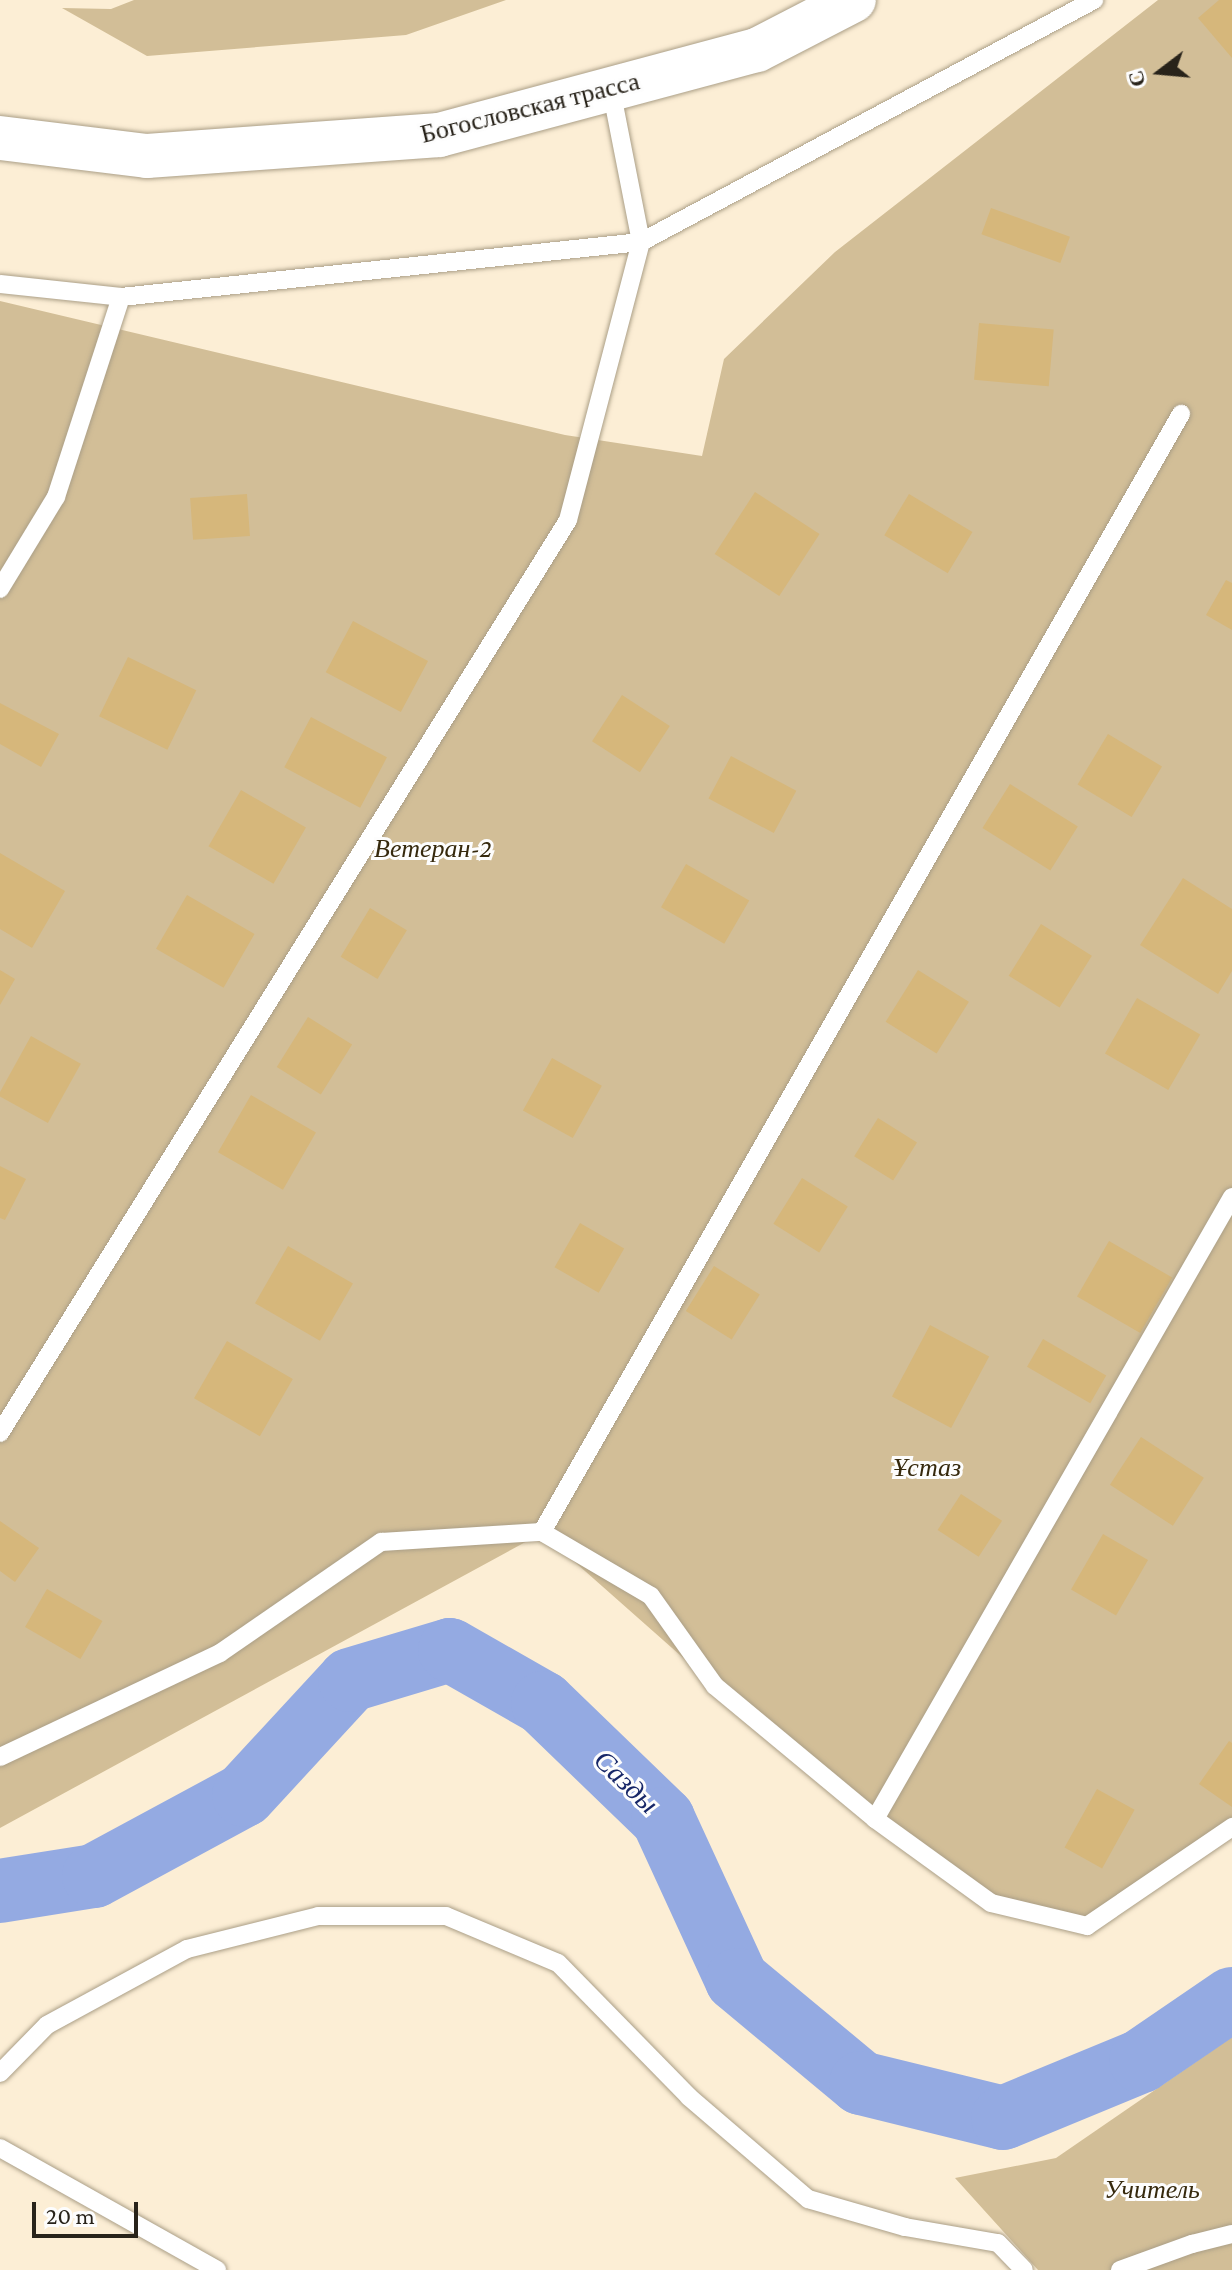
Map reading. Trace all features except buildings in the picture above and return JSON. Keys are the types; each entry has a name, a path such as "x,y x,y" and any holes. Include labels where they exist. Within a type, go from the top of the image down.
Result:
{"main road":[{"name":"Богословская трасса","path":"0,138 147,156 439,135 757,50 854,0"}],"lane":[{"path":"0,284 121,297 641,242 1094,0"},
{"path":"0,1433 568,520 641,242 611,89"},
{"path":"0,589 56,497 121,297"},
{"path":"542,1532 1181,414"},
{"path":"875,1819 1232,1197"},
{"path":"0,1757 220,1653 381,1542 542,1532 651,1596 715,1686 875,1819 991,1903 1087,1926 1232,1827"},
{"path":"0,2073 47,2025 187,1949 318,1916 446,1916 558,1963 689,2097 808,2199 905,2227 998,2243 1024,2270"},
{"path":"0,2148 217,2270"},
{"path":"1120,2270 1192,2244 1232,2234"}],"green space":[{"path":"134,0 506,0 406,35 147,56 62,8 111,9"},
{"path":"1158,0 1232,0 1232,1827 1087,1926 991,1903 715,1686 542,1533 0,1828 0,301 565,435 702,456 724,359 835,252"},
{"name":"Учитель","path":"1232,2037 1232,2270 1038,2270 955,2178 1056,2158"}],"waterway":[{"name":"Сазды","path":"0,1891 94,1876 244,1795 350,1680 450,1650 543,1703 663,1819 737,1980 861,2083 1003,2118 1141,2061 1232,1999"}],"park label":[{"name":"Ветеран-2","path":"433,849"},
{"name":"Ұстаз","path":"927,1468"}]}
